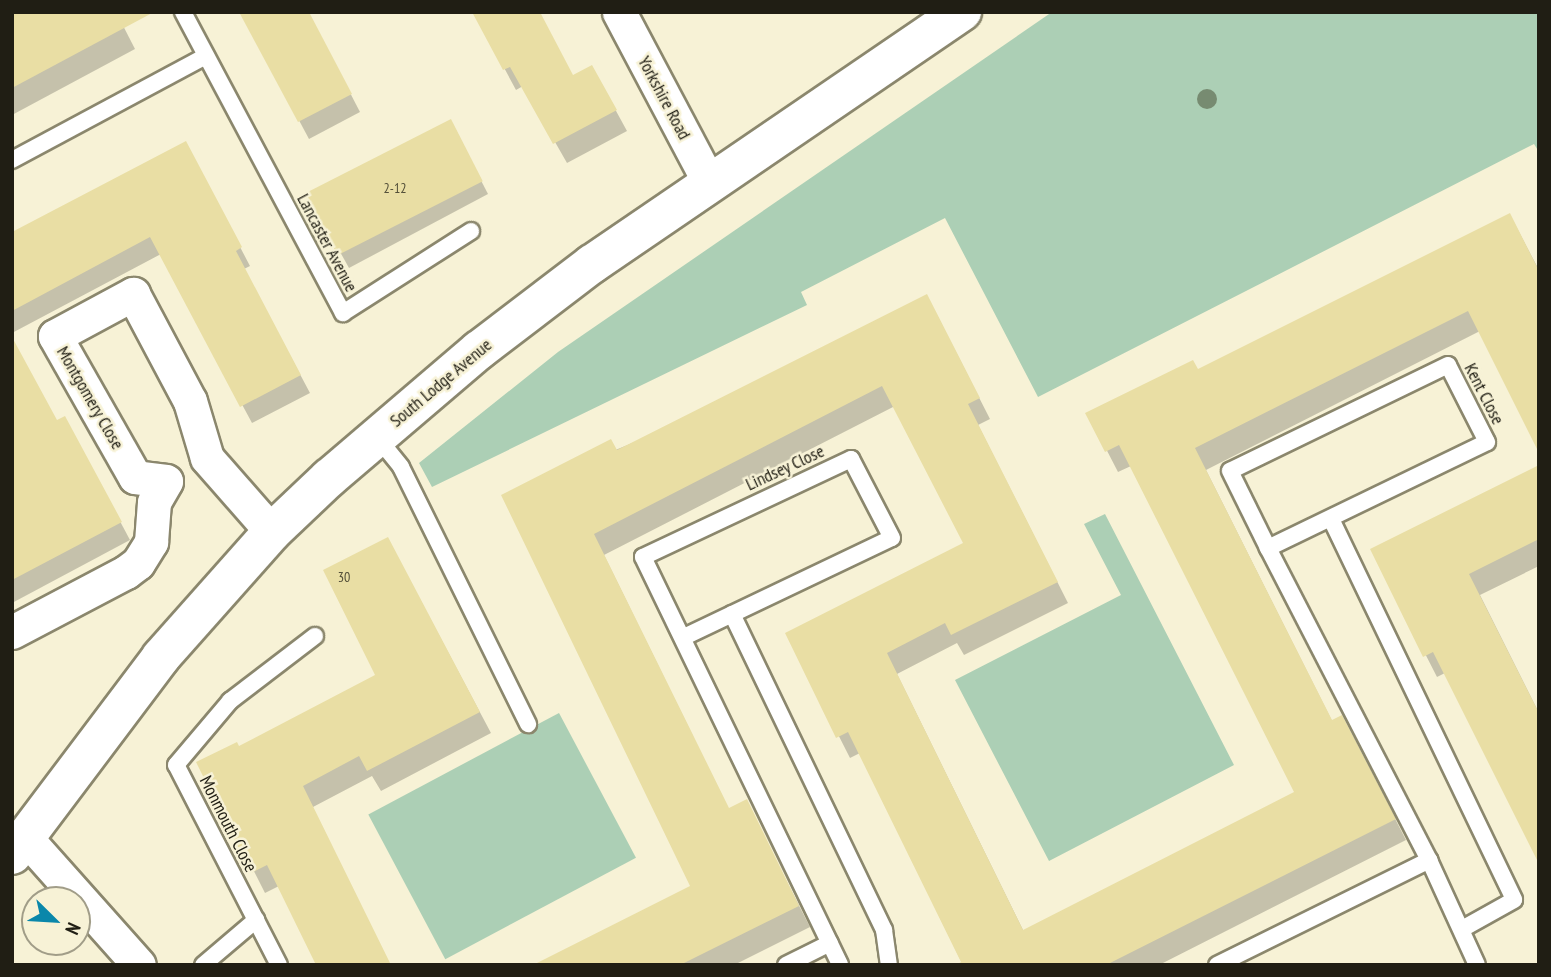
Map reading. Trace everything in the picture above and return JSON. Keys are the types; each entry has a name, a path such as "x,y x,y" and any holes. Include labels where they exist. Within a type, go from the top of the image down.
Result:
{"street":[{"name":"Yorkshire Road","path":"619,12 710,184"},
{"name":"South Lodge Avenue","path":"18,846 136,687 272,533 377,437 539,303 962,12"},
{"name":"Montgomery Close","path":"166,481 135,477 55,336 133,294 190,401 207,458 272,533"},
{"path":"12,632 138,563 151,542 154,502 166,481 207,458"},
{"path":"18,846 139,965"}],"lane":[{"name":"Lancaster Avenue","path":"183,12 343,313 471,231"},
{"path":"12,160 206,55"},
{"name":"Kent Close","path":"1268,548 1332,521 1487,442 1448,365 1230,471 1268,548 1429,860 1478,965"},
{"path":"377,437 401,467 528,724"},
{"name":"Lindsey Close","path":"684,637 892,538 851,458 642,557 684,637 840,965"},
{"path":"1332,521 1514,900 1462,929"},
{"path":"732,614 884,930 889,965"},
{"name":"Monmouth Close","path":"279,965 176,765 230,701 315,636"},
{"path":"1217,965 1429,860"},
{"path":"203,965 256,920"},
{"path":"786,965 830,943"}],"green space":[{"path":"1052,12 1539,12 1539,152 1534,144 1038,397 945,218 801,292 807,305 432,487 419,463 558,352"},
{"path":"1105,514 1234,765 1049,861 955,680 1121,595 1084,524"},
{"path":"559,713 636,858 445,959 368,814"}],"building":[{"path":"12,12 154,12 12,88"},
{"path":"239,12 309,12 352,94 298,122"},
{"path":"472,12 540,12 573,75 592,65 617,110 553,144 510,67 503,70"},
{"path":"451,119 483,181 338,255 306,193"},
{"path":"186,141 242,247 236,251 301,375 240,407 150,237 12,311 12,232"},
{"path":"1510,213 1539,271 1539,453 1468,311 1195,448 1332,720 1342,715 1396,819 1106,965 956,965 961,962 848,732 836,738 785,633 963,543 882,386 594,534 729,808 747,799 799,906 680,965 533,965 690,886 501,495 611,439 617,450 927,294 980,398 968,404 1058,582 951,635 945,623 887,653 1023,930 1294,792 1119,445 1105,452 1085,413 1193,360 1198,369"},
{"path":"12,337 57,420 65,416 122,522 12,580"},
{"path":"1539,465 1539,539 1469,574 1539,713 1539,864 1433,652 1423,657 1370,549"},
{"path":"388,537 480,712 367,771 359,756 303,786 391,965 316,965 267,865 251,873 196,762 237,742 239,746 375,675 323,570"}]}
